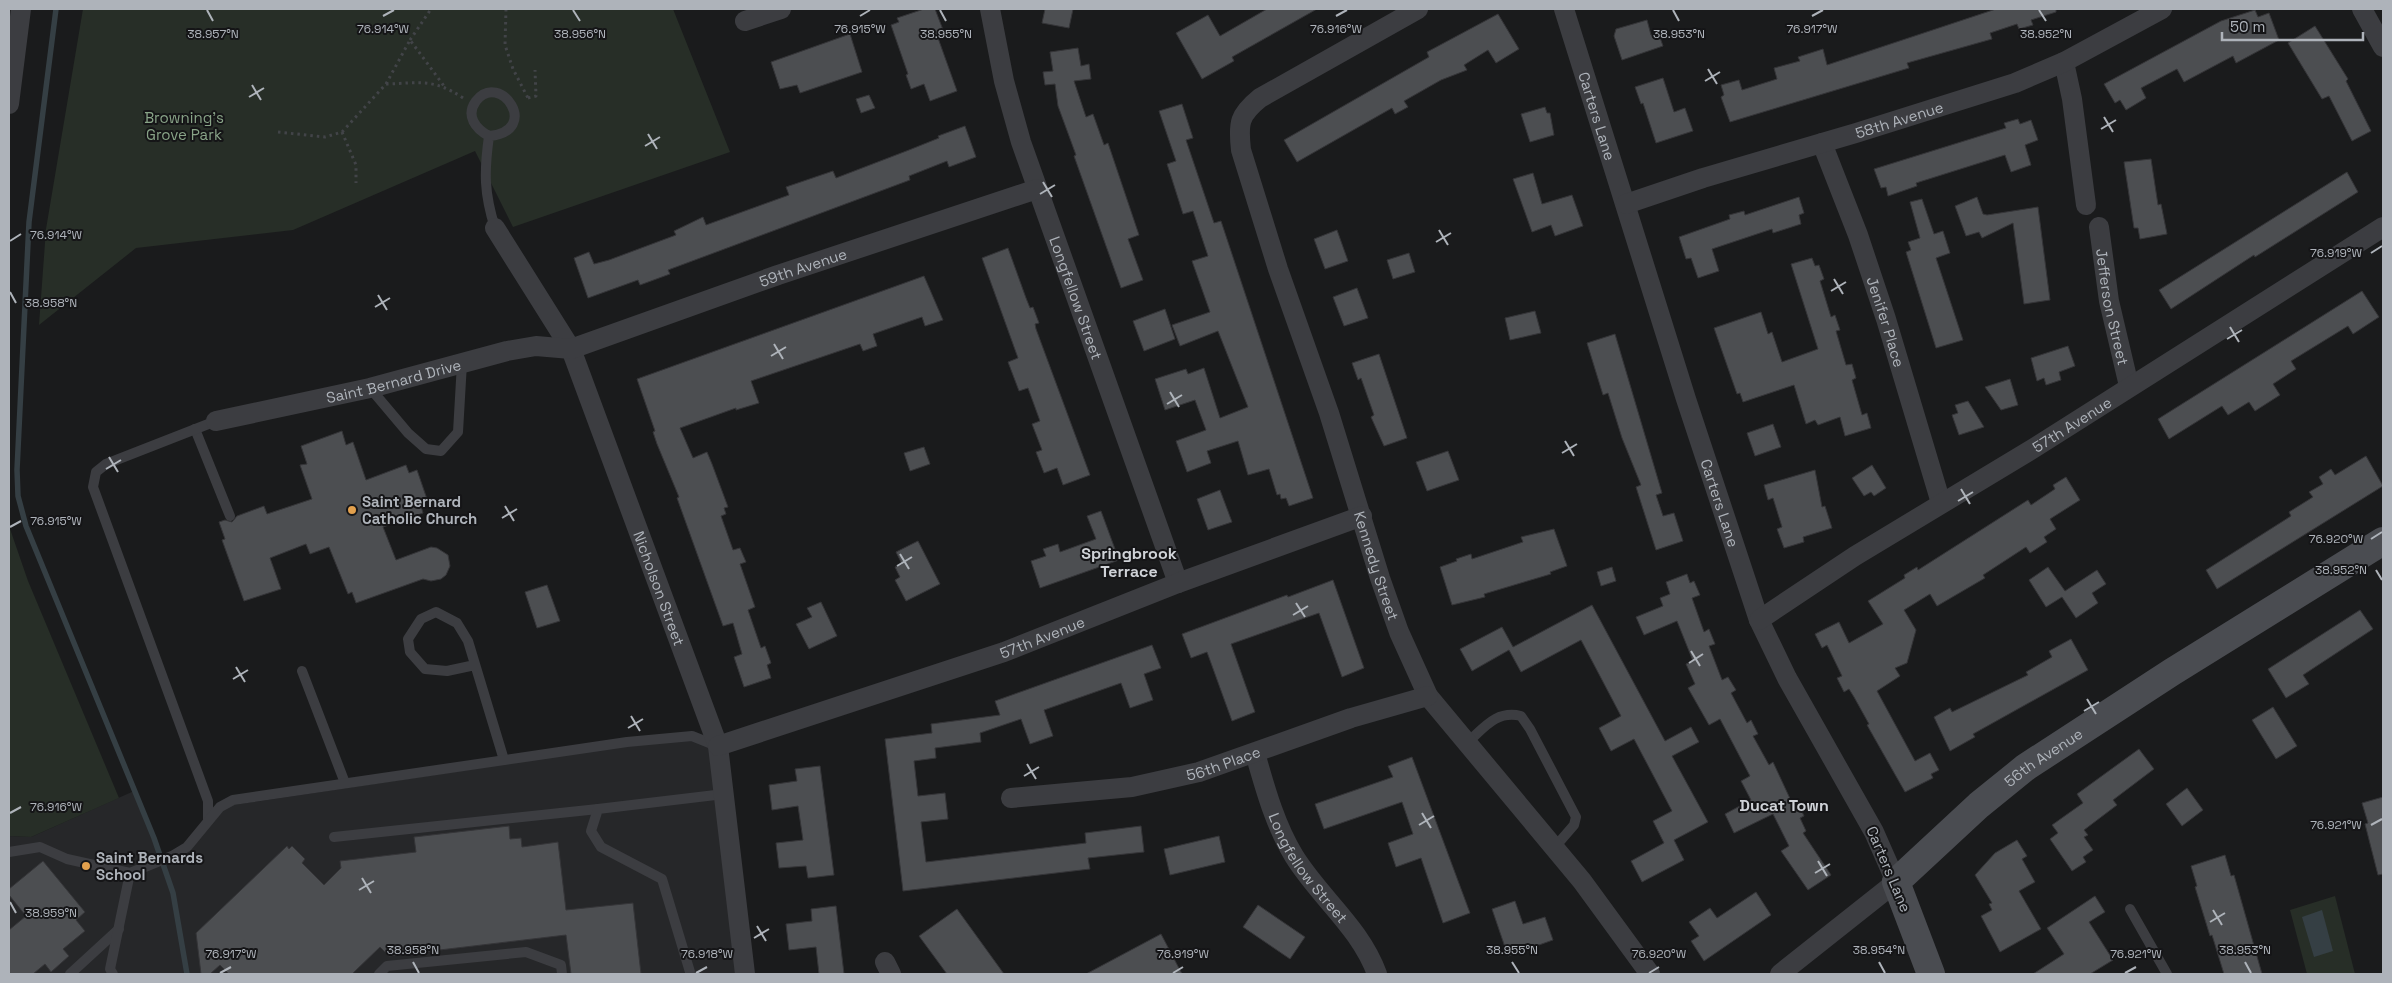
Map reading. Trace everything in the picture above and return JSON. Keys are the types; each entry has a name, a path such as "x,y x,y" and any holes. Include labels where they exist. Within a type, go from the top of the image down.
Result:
{"street":[{"path":"9,104 21,9"},
{"path":"746,21 781,9"},
{"name":"Longfellow Street","path":"990,9 1004,81 1036,188 1178,583"},
{"name":"Kennedy Street","path":"1418,9 1260,98 1247,108 1241,118 1239,132 1241,150 1278,269 1329,413 1399,632 1428,696 1555,847 1650,974"},
{"name":"Carters Lane","path":"1564,9 1686,399 1759,620 1787,678 1874,832 1896,882 1931,974"},
{"name":"58th Avenue","path":"1626,204 1703,178 1822,144 2015,83 2064,62 2162,9"},
{"path":"2362,9 2383,47"},
{"path":"2064,62 2072,99 2086,205"},
{"name":"Jenifer Place","path":"1822,144 1858,235 1874,282 1941,503"},
{"name":"59th Avenue","path":"571,349 778,275 1036,188"},
{"name":"Jefferson Street","path":"2099,227 2109,301 2129,386"},
{"name":"57th Avenue","path":"1759,620 1810,584 2034,448 2129,386 2383,227"},
{"name":"Nicholson Street","path":"496,228 571,349 718,746 745,974"},
{"name":"Saint Bernard Drive","path":"216,421 370,388 462,363 536,346 571,349"},
{"name":"57th Avenue","path":"718,746 1004,652 1178,583 1362,516"},
{"name":"56th Avenue","path":"1780,974 1896,882 1972,811 2026,767 2172,672 2383,541"},
{"name":"56th Place","path":"1011,798 1132,787 1198,772 1351,718 1428,696"},
{"name":"Longfellow Street","path":"1254,753 1274,814 1294,856 1348,922 1372,960 1377,974"}],"lane":[{"path":"496,93 504,95 510,102 515,112 510,128 501,134 489,136 478,130 473,122 473,106 477,99 485,94 496,93"},
{"path":"489,136 485,164 486,199 496,228"},
{"path":"370,388 408,433 426,449 442,451 458,432 462,363"},
{"path":"208,819 208,801 93,487 96,472 106,464 216,421"},
{"path":"195,429 230,516"},
{"path":"475,665 446,671 425,669 410,652 408,639 421,619 436,612 457,623 468,641 504,760"},
{"path":"302,671 345,782"},
{"path":"1467,743 1490,722 1509,713 1521,716 1530,729 1576,817 1574,826 1555,847"},
{"path":"9,852 40,847 67,859 130,873 172,856 187,847 208,819 220,807 233,800 627,742 692,736 718,746"},
{"path":"334,837 724,794"},
{"path":"598,809 591,831 601,847 662,879 690,972"},
{"path":"110,973 130,873"},
{"path":"2130,908 2168,974"},
{"path":"70,974 119,929"},
{"path":"378,974 387,966 526,952 561,965 562,974"}],"path":[{"path":"278,132 325,137 342,132 386,84 410,40 431,9"},
{"path":"506,9 505,45 513,69 528,98"},
{"path":"410,40 444,86 473,106"},
{"path":"510,102 536,96 535,70"},
{"path":"386,84 427,83 444,86"},
{"path":"342,132 356,165 356,183"}],"shaded area":[{"path":"692,736 718,746 745,974 9,974 9,836 31,837 134,791 161,860 172,856 220,807"},
{"path":"2322,910 2333,951 2314,957 2302,917"}],"green space":[{"name":"Browning's Grove Park","path":"83,9 673,9 730,152 513,227 475,151 293,230 136,248 39,325 46,229"},
{"path":"9,526 28,581 119,798 31,837 9,836"},
{"path":"2335,896 2355,974 2307,974 2290,910"}],"building":[{"path":"924,9 935,9 945,35 938,38 957,91 930,101 924,84 911,89 906,75 908,74 891,25 899,22 897,18"},
{"path":"1045,9 1073,9 1069,28 1042,23"},
{"path":"1267,9 1317,9 1232,57 1234,61 1202,79 1176,33 1208,15 1220,36"},
{"path":"1996,9 2056,9 2056,12 2031,20 2033,25 2019,29 2017,24 1990,33 1992,39 1907,63 1909,68 1730,122 1721,97 1724,95 1721,85 1739,80 1742,90 1777,79 1774,68 1800,61 1798,57 1823,49 1827,65"},
{"path":"2255,10 2258,17 2269,13 2279,40 2236,63 2233,56 2184,82 2177,69 2141,88 2146,98 2126,110 2120,100 2115,103 2104,84 2221,21"},
{"path":"1498,14 1519,49 1496,63 1488,50 1464,65 1467,70 1441,80 1404,101 1408,107 1395,114 1392,108 1297,162 1284,140 1429,57 1427,52"},
{"path":"1647,20 1651,35 1658,32 1663,46 1622,60 1614,36 1616,29"},
{"path":"2315,26 2348,79 2346,81 2371,131 2352,141 2329,96 2322,99 2288,43"},
{"path":"850,34 862,72 800,93 797,85 780,89 771,62"},
{"path":"1078,48 1081,66 1089,64 1091,79 1074,81 1086,117 1093,114 1104,145 1108,143 1139,235 1128,239 1143,280 1121,288 1074,156 1076,155 1058,106 1055,84 1045,85 1043,72 1053,71 1050,52"},
{"path":"1663,78 1674,112 1685,108 1693,131 1656,143 1643,103 1641,104 1635,87"},
{"path":"869,95 875,108 861,113 856,99"},
{"path":"1182,104 1193,138 1186,140 1214,223 1221,221 1313,498 1289,506 1286,498 1281,499 1280,494 1277,495 1269,469 1248,475 1238,441 1207,451 1211,463 1187,472 1176,441 1206,430 1195,400 1165,410 1155,379 1186,369 1188,374 1204,368 1220,418 1248,407 1218,331 1180,346 1172,325 1210,312 1192,261 1208,256 1193,211 1183,214 1167,164 1176,161 1159,111"},
{"path":"1545,107 1547,113 1550,113 1554,135 1530,142 1521,114"},
{"path":"2018,119 2020,124 2031,120 2038,140 2025,145 2031,165 2011,172 2005,155 1916,183 1917,186 1888,196 1886,187 1881,188 1874,169 2006,128 2004,123"},
{"path":"965,126 976,157 949,167 947,161 909,176 910,180 668,270 670,274 640,285 638,280 588,298 574,258 589,252 594,264 609,260 676,235 674,231 703,217 706,225 789,195 786,187 833,171 836,178"},
{"path":"2151,159 2158,205 2161,204 2167,234 2140,239 2138,228 2134,228 2124,162"},
{"path":"2347,172 2358,192 2255,257 2254,255 2171,309 2159,290"},
{"path":"1533,173 1542,204 1572,195 1583,226 1555,236 1551,225 1532,232 1513,179"},
{"path":"1799,197 1804,213 1799,215 1801,224 1773,233 1772,229 1712,249 1719,271 1698,278 1691,258 1686,259 1679,237 1730,219 1729,215 1744,211 1745,215"},
{"path":"1977,197 1983,214 1987,215 2038,207 2050,300 2024,304 2013,223 1982,238 1979,232 1966,236 1955,206"},
{"path":"1922,199 1934,234 1943,231 1950,253 1936,258 1963,340 1936,348 1906,252 1911,250 1908,242 1920,238 1910,202"},
{"path":"1337,230 1348,261 1325,269 1314,239"},
{"path":"1008,248 1030,308 1033,307 1039,323 1035,324 1036,329 1090,475 1063,485 1057,468 1044,473 1036,452 1042,450 1032,424 1040,421 1028,388 1019,391 1008,362 1018,358 982,258"},
{"path":"1409,253 1415,272 1393,279 1387,260"},
{"path":"1812,258 1815,266 1819,265 1824,279 1820,281 1831,317 1835,315 1840,330 1836,331 1846,365 1852,364 1856,378 1852,380 1862,415 1867,413 1871,428 1845,436 1840,417 1818,425 1815,420 1806,424 1794,385 1743,402 1740,393 1737,394 1714,328 1761,312 1768,334 1772,332 1782,362 1818,349 1791,264"},
{"path":"924,276 943,320 925,326 922,317 873,334 877,346 863,351 860,344 751,381 759,403 736,410 736,408 680,428 693,458 707,452 712,464 728,507 724,508 726,514 721,516 733,550 740,548 746,562 740,564 755,607 748,610 761,648 765,646 771,663 767,665 771,678 744,687 734,657 742,654 733,623 723,626 677,498 679,497 657,444 653,432 655,431 637,379"},
{"path":"1357,288 1368,318 1344,326 1333,297"},
{"path":"2362,291 2379,317 2353,334 2348,326 2291,361 2296,369 2273,384 2280,395 2255,411 2249,402 2228,415 2222,406 2169,439 2158,419"},
{"path":"1165,309 1175,339 1144,351 1133,321"},
{"path":"1535,311 1541,333 1510,340 1505,318"},
{"path":"1615,334 1662,493 1656,495 1663,516 1674,513 1683,541 1656,550 1636,487 1641,485 1622,438 1608,393 1603,395 1587,343"},
{"path":"2068,346 2075,366 2059,372 2061,380 2046,385 2044,378 2037,381 2031,358"},
{"path":"1379,354 1407,438 1384,446 1371,417 1374,415 1361,378 1358,380 1352,363"},
{"path":"2010,379 2018,405 2001,410 1985,387"},
{"path":"1968,401 1984,427 1959,435 1952,415 1958,413 1955,405"},
{"path":"1773,424 1781,447 1755,456 1747,433"},
{"path":"342,431 346,445 353,442 366,480 406,465 409,473 417,470 428,502 421,506 423,513 383,527 396,560 431,547 437,548 448,555 450,566 446,575 441,579 431,581 423,579 356,603 352,592 348,594 329,547 310,554 306,544 270,558 281,589 244,601 222,540 225,539 219,522 225,520 232,522 237,516 264,506 267,514 312,499 300,465 307,464 301,446"},
{"path":"924,447 930,464 910,471 904,453"},
{"path":"1448,451 1459,480 1427,491 1416,462"},
{"path":"2366,456 2383,486 2217,589 2206,570 2291,516 2289,512 2313,497 2309,492 2323,484 2319,477 2331,469 2335,475"},
{"path":"1872,465 1886,488 1874,496 1871,492 1864,496 1852,478"},
{"path":"1815,470 1822,507 1825,506 1832,528 1803,537 1804,542 1784,548 1777,529 1782,527 1773,498 1768,500 1764,485"},
{"path":"2066,477 2080,500 2050,519 2056,529 2044,537 2047,542 2030,553 2026,547 1983,575 1985,578 1937,606 1930,594 1904,610 1916,630 1907,663 1895,668 1900,676 1877,691 1915,761 1930,753 1939,770 1931,774 1933,778 1905,792 1867,725 1869,724 1854,697 1849,689 1844,692 1837,678 1842,676 1827,645 1822,648 1815,634 1839,622 1849,643 1883,624 1868,601 1905,578 1904,575 1917,567 1918,570 2028,500 2031,505 2055,489 2053,485"},
{"path":"1220,490 1232,522 1208,530 1197,499"},
{"path":"1101,511 1119,560 1040,588 1031,561 1046,556 1043,549 1058,544 1060,552 1096,539 1087,516"},
{"path":"1554,529 1567,566 1550,572 1551,574 1484,594 1485,597 1452,605 1440,567 1471,554 1472,559 1523,542 1521,537"},
{"path":"918,541 940,584 906,601 895,580 900,577 895,567 902,564 896,552"},
{"path":"1612,567 1616,581 1601,586 1597,572"},
{"path":"2048,567 2065,591 2097,570 2106,584 2092,593 2098,603 2076,618 2062,597 2046,607 2029,580"},
{"path":"1687,574 1690,583 1694,581 1700,595 1692,598 1704,632 1709,629 1715,644 1709,646 1722,680 1728,677 1736,690 1731,693 1747,723 1751,720 1758,734 1753,736 1769,765 1773,762 1793,805 1798,803 1804,816 1800,818 1806,831 1803,833 1831,875 1808,890 1781,851 1789,846 1773,814 1734,833 1725,814 1751,800 1741,781 1750,776 1720,719 1709,725 1688,688 1695,684 1686,664 1693,661 1677,621 1644,635 1636,617 1663,606 1660,598 1670,594 1666,582"},
{"path":"1333,580 1364,668 1342,677 1319,613 1231,644 1255,712 1232,721 1207,652 1191,658 1182,634"},
{"path":"547,585 560,621 537,628 525,592"},
{"path":"821,602 837,636 809,649 796,624 812,617 807,608"},
{"path":"1592,605 1665,741 1691,727 1699,742 1672,756 1708,822 1674,840 1684,860 1642,882 1631,861 1664,843 1653,821 1672,811 1634,739 1611,751 1599,728 1621,716 1581,640 1521,672 1509,650 1472,671 1460,649 1502,627 1513,647"},
{"path":"2360,610 2373,629 2303,675 2309,684 2286,698 2268,669"},
{"path":"2071,639 2088,670 1973,734 1975,737 1950,751 1934,717 1950,708 1952,712 2028,675 2026,672 2052,657 2049,651"},
{"path":"1152,645 1161,668 1144,674 1153,700 1130,708 1121,683 1044,710 1053,736 1030,744 1021,719 980,733 981,742 935,748 936,758 914,761 918,796 945,793 948,819 921,822 926,862 1086,843 1085,833 1141,826 1144,852 1088,858 1090,869 903,891 885,739 932,733 931,724 1000,715 995,701"},
{"path":"2273,707 2297,746 2276,759 2252,720"},
{"path":"2139,749 2154,769 2113,800 2117,805 2084,830 2088,835 2084,837 2093,850 2083,857 2086,862 2072,871 2050,839 2058,833 2052,825 2083,803 2077,794"},
{"path":"1412,757 1470,913 1443,923 1421,858 1396,867 1388,843 1413,834 1402,802 1324,829 1315,804 1393,777 1388,766"},
{"path":"820,766 834,875 808,878 806,866 779,868 776,843 803,840 798,806 772,810 769,785 797,781 795,769"},
{"path":"2187,788 2203,810 2182,826 2166,804"},
{"path":"2383,797 2383,874 2378,875 2365,824 2368,823 2362,803"},
{"path":"509,826 510,839 521,838 522,847 558,842 566,910 633,903 641,974 571,974 566,935 389,956 380,947 352,974 229,974 220,965 210,974 201,974 196,933 287,846 289,849 292,846 305,859 302,863 324,885 341,868 340,861 416,852 414,837"},
{"path":"1219,836 1225,862 1170,875 1164,849"},
{"path":"2017,840 2027,856 2022,859 2035,882 2019,891 2041,929 2000,952 1981,916 1992,910 1989,904 1992,903 1975,875 1995,853"},
{"path":"2225,855 2231,876 2234,875 2262,974 2224,974 2212,935 2210,936 2195,887 2197,886 2191,866"},
{"path":"43,861 85,912 76,920 85,931 63,949 69,956 51,972 45,964 33,974 9,974 9,930 26,916 9,895 9,889"},
{"path":"1756,892 1771,915 1704,961 1691,941 1699,936 1689,922 1710,908 1717,918"},
{"path":"2095,896 2105,912 2089,922 2113,960 2090,974 2033,974 2064,954 2047,928"},
{"path":"1515,901 1523,924 1545,917 1553,940 1508,956 1492,909"},
{"path":"1258,905 1305,937 1290,959 1243,927"},
{"path":"836,906 844,974 819,974 816,947 789,950 786,924 812,921 811,909"},
{"path":"957,909 1004,974 947,974 919,936"},
{"path":"1161,934 1182,974 1086,974"}],"waterway":[{"path":"56,9 29,222 17,470 18,496 26,526 154,838 173,893 187,974"}],"place":[{"name":"Saint Bernard Catholic Church","path":"352,510"},
{"name":"Saint Bernards School","path":"86,866"}],"district":[{"name":"Springbrook Terrace","path":"1129,562"},
{"name":"Ducat Town","path":"1784,805"}]}
